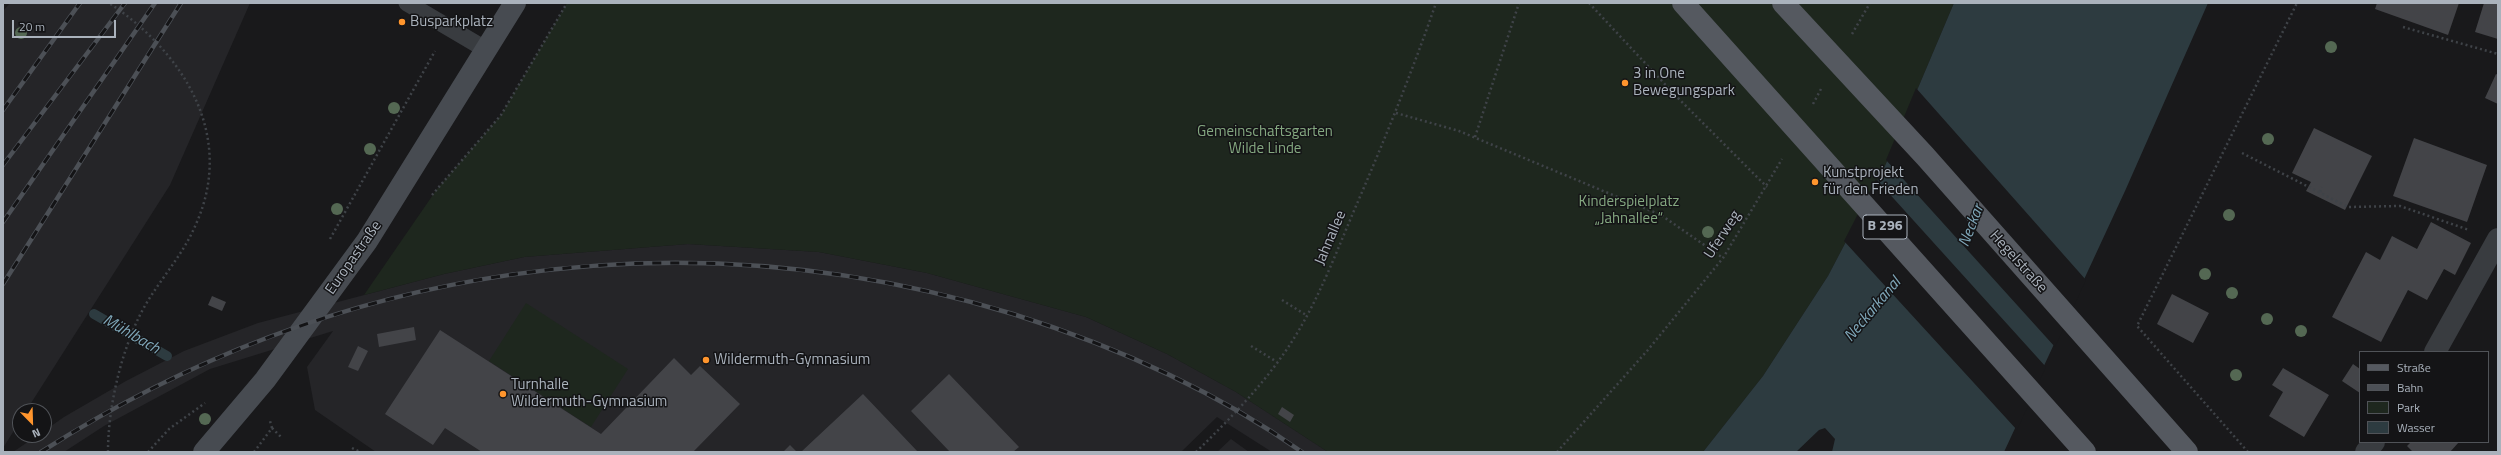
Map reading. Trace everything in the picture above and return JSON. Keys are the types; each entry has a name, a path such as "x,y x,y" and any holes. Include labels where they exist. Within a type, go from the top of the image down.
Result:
{"main road":[{"name":"B 296","path":"1683,3 2085,452"},
{"name":"Hegelstraße","path":"1783,3 1925,156 2187,452"}],"street":[{"name":"Europastraße","path":"485,49 498,3"},
{"name":"Europastraße","path":"204,452 265,380 371,236 485,49 515,3"},
{"path":"2436,351 2498,240"},
{"path":"2366,452 2373,443"}],"lane":[{"path":"412,4 448,28 485,49"}],"path":[{"path":"108,452 108,430 120,373 139,317 197,224 208,186 210,150 201,110 193,90 176,64 150,34 109,3"},
{"name":"Jahnallee","path":"1196,452 1237,411 1277,362 1306,316 1326,276 1396,113 1436,3"},
{"path":"1475,137 1519,3"},
{"path":"1589,3 1675,95 1767,186"},
{"path":"1851,37 1870,3"},
{"path":"2248,452 2138,326 2297,3"},
{"path":"2403,27 2498,54"},
{"path":"329,240 448,28"},
{"path":"1812,105 1824,85"},
{"path":"1396,113 1475,137 1661,215 1723,258"},
{"name":"Uferweg","path":"1557,452 1647,351 1723,258 1786,153"},
{"path":"2242,153 2348,207 2400,206 2498,240"},
{"path":"2320,192 2322,187"},
{"path":"1282,300 1306,316"},
{"path":"1251,346 1277,362"},
{"path":"148,452 169,429 211,399"},
{"path":"272,428 281,437"},
{"path":"352,448 360,452"}],"shaded area":[{"path":"10,3 250,3 170,185 31,403 12,403 12,434 3,448 3,11"},
{"name":"Wildermuth-Gymnasium","path":"688,244 819,252 927,273 1086,317 1167,354 1236,392 1328,452 1272,452 1217,417 1181,452 376,452 315,410 307,367 333,331 210,369 104,426 64,452 13,452 26,443 52,443 52,425 64,417 126,381 184,351 258,323 444,274 524,257"},
{"path":"1231,439 1249,452 1217,452"}],"green space":[{"path":"567,3 1954,3 1882,173 1828,276 1763,376 1703,452 1328,452 1236,392 1167,354 1086,317 927,273 819,252 688,244 524,257 444,274 364,295 437,189 501,115"},
{"path":"526,303 628,369 591,427 489,361"}],"water":[{"path":"1954,3 2208,3 2125,191 2004,452 1832,452 1835,439 1825,428 1819,430 1796,452 1703,452 1763,376 1828,276 1882,173"}],"pier":[{"path":"1916,88 2086,280 2055,347 1886,160"},
{"path":"1876,179 2046,367 2017,430 1844,241"}],"building":[{"path":"2377,3 2459,3 2448,35 2375,9"},
{"path":"2484,3 2498,3 2498,39 2475,32"},
{"path":"2496,74 2498,75 2498,104 2485,98"},
{"path":"2314,128 2372,156 2345,210 2306,191 2311,182 2292,173"},
{"path":"2414,138 2487,165 2467,222 2393,196"},
{"path":"2431,222 2471,243 2455,275 2444,269 2427,300 2408,290 2381,342 2332,317 2366,252 2380,260 2392,236 2417,249"},
{"path":"2172,294 2209,313 2193,343 2157,324"},
{"path":"212,296 226,302 222,311 208,305"},
{"path":"414,327 416,340 379,347 377,334"},
{"path":"440,330 601,434 674,358 691,375 700,366 740,404 693,452 482,452 445,428 433,445 385,414"},
{"path":"358,346 368,351 358,371 348,367"},
{"path":"2353,364 2359,368 2359,392 2342,381"},
{"path":"2283,368 2329,395 2304,437 2269,416 2283,392 2272,385"},
{"path":"949,374 1019,447 1013,452 950,452 911,411"},
{"path":"863,394 918,452 801,452"},
{"path":"1282,407 1294,415 1290,422 1278,414"},
{"path":"2410,443 2458,443 2450,452 2413,452 2407,446"},
{"path":"790,445 797,452 783,452"}],"waterway":[{"name":"Mühlbach","path":"94,314 167,356"}],"railway":[{"path":"3,110 80,3"},
{"path":"3,165 125,3"},
{"path":"3,222 155,3"},
{"path":"3,284 181,3"},
{"path":"41,452 153,388 269,337 389,299 512,275 636,264 762,266 888,283 1013,314 1089,340 1163,372 1234,409 1302,452"}],"place":[{"name":"Busparkplatz","path":"402,22"},
{"name":"3 in One Bewegungspark","path":"1625,83"},
{"name":"Kunstprojekt für den Frieden","path":"1815,182"},
{"name":"Wildermuth-Gymnasium","path":"706,360"},
{"name":"Turnhalle Wildermuth-Gymnasium","path":"503,394"}],"park label":[{"name":"Gemeinschaftsgarten Wilde Linde","path":"1265,140"},
{"name":"Kinderspielplatz „Jahnallee“","path":"1629,210"}],"water label":[{"name":"Neckar","path":"1972,226"},
{"name":"Neckarkanal","path":"1873,310"}]}
